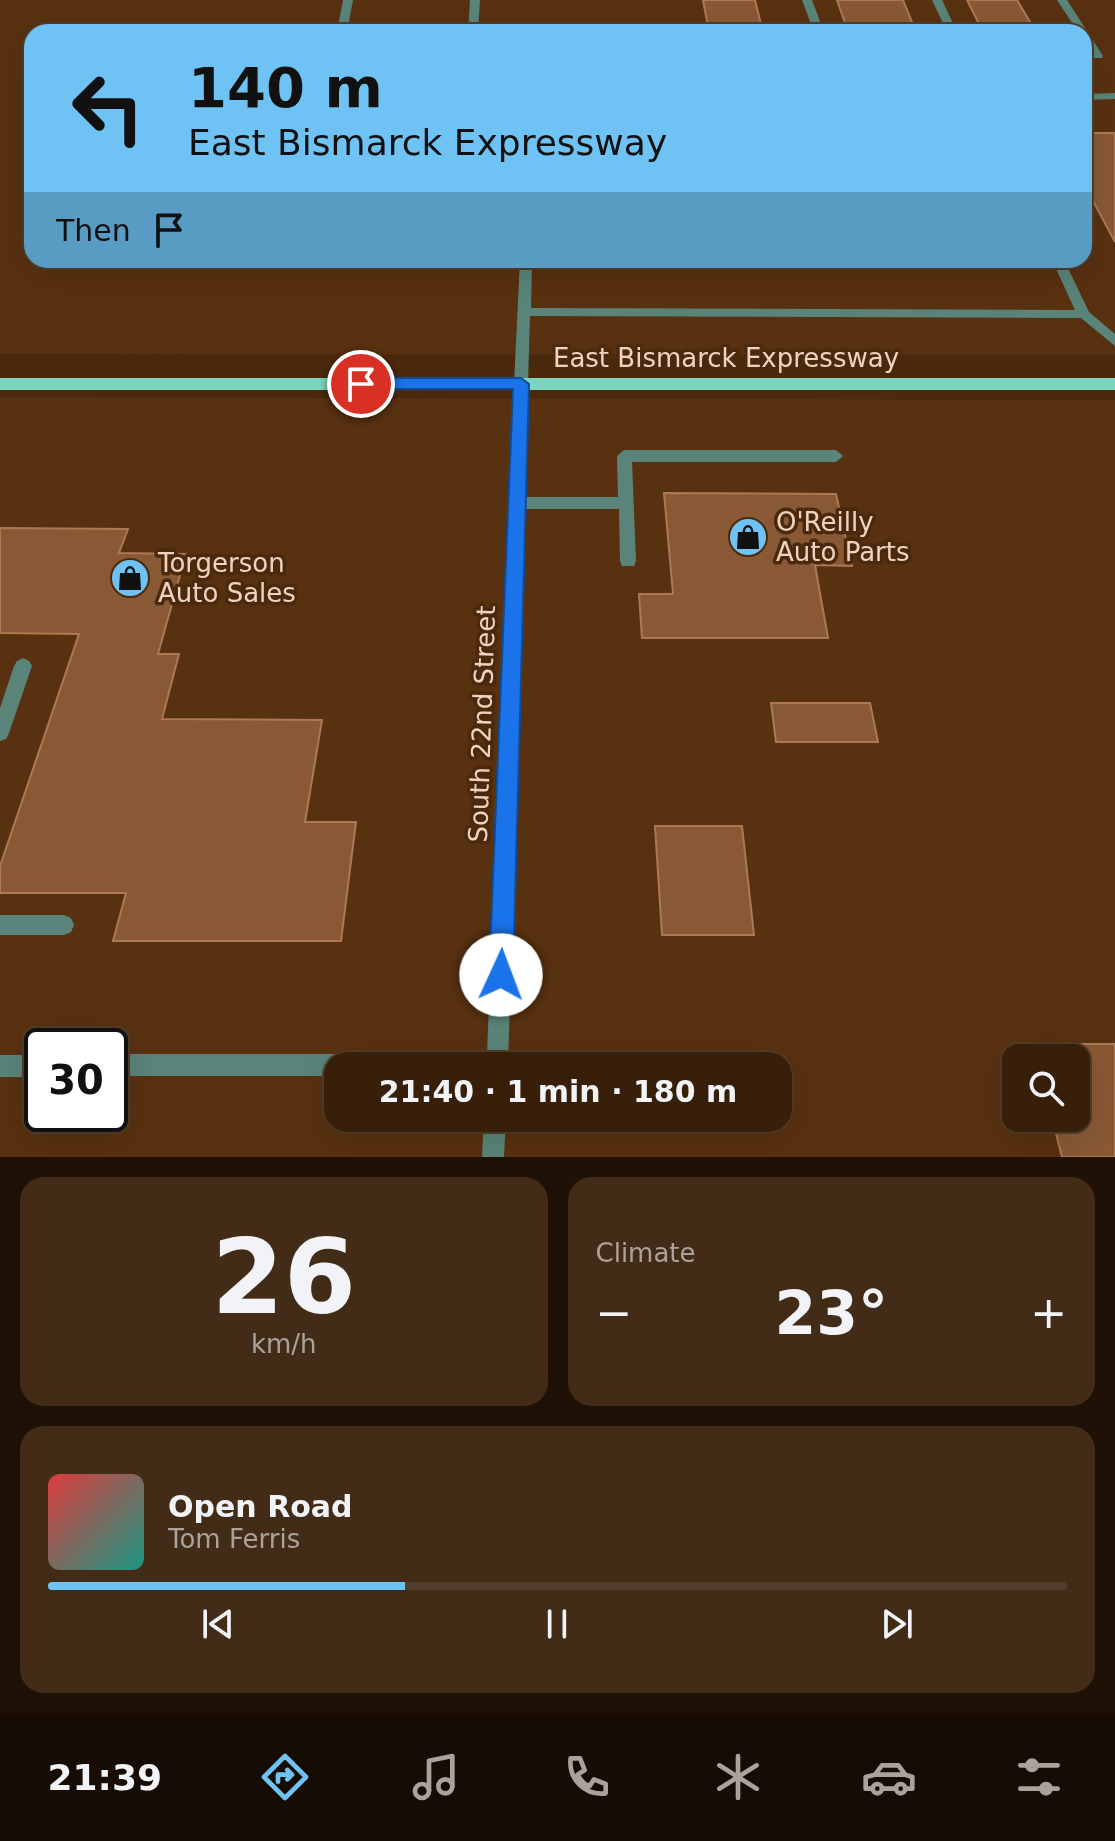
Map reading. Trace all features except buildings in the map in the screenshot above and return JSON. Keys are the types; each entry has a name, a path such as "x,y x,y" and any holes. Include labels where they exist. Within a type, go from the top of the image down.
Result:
{"main road":[{"name":"East Bismarck Expressway","path":"0,384 1115,384"}],"street":[{"path":"344,24 348,0"},
{"path":"474,24 475,0"},
{"path":"807,0 816,24"},
{"path":"937,0 948,24"},
{"path":"1062,0 1077,24"},
{"path":"1092,47 1098,56"},
{"path":"1092,97 1115,96"},
{"name":"South 22nd Street","path":"498,1052 526,268"},
{"path":"1062,268 1084,314 1115,341"},
{"path":"524,312 1084,314"},
{"path":"628,561 624,456 836,456"},
{"path":"518,503 626,503"},
{"path":"0,733 23,666"},
{"path":"0,925 64,925"},
{"path":"128,1065 324,1066"},
{"path":"0,1066 24,1066"},
{"path":"493,1157 494,1132"}],"shaded area":[{"path":"0,0 1115,0 1115,355 0,354"},
{"path":"0,397 1115,400 1115,1157 0,1157"}],"place":[{"name":"O'Reilly Auto Parts","path":"748,537"},
{"name":"Torgerson Auto Sales","path":"130,578"}],"route":[{"path":"361,384 521,384 501,975"}]}
